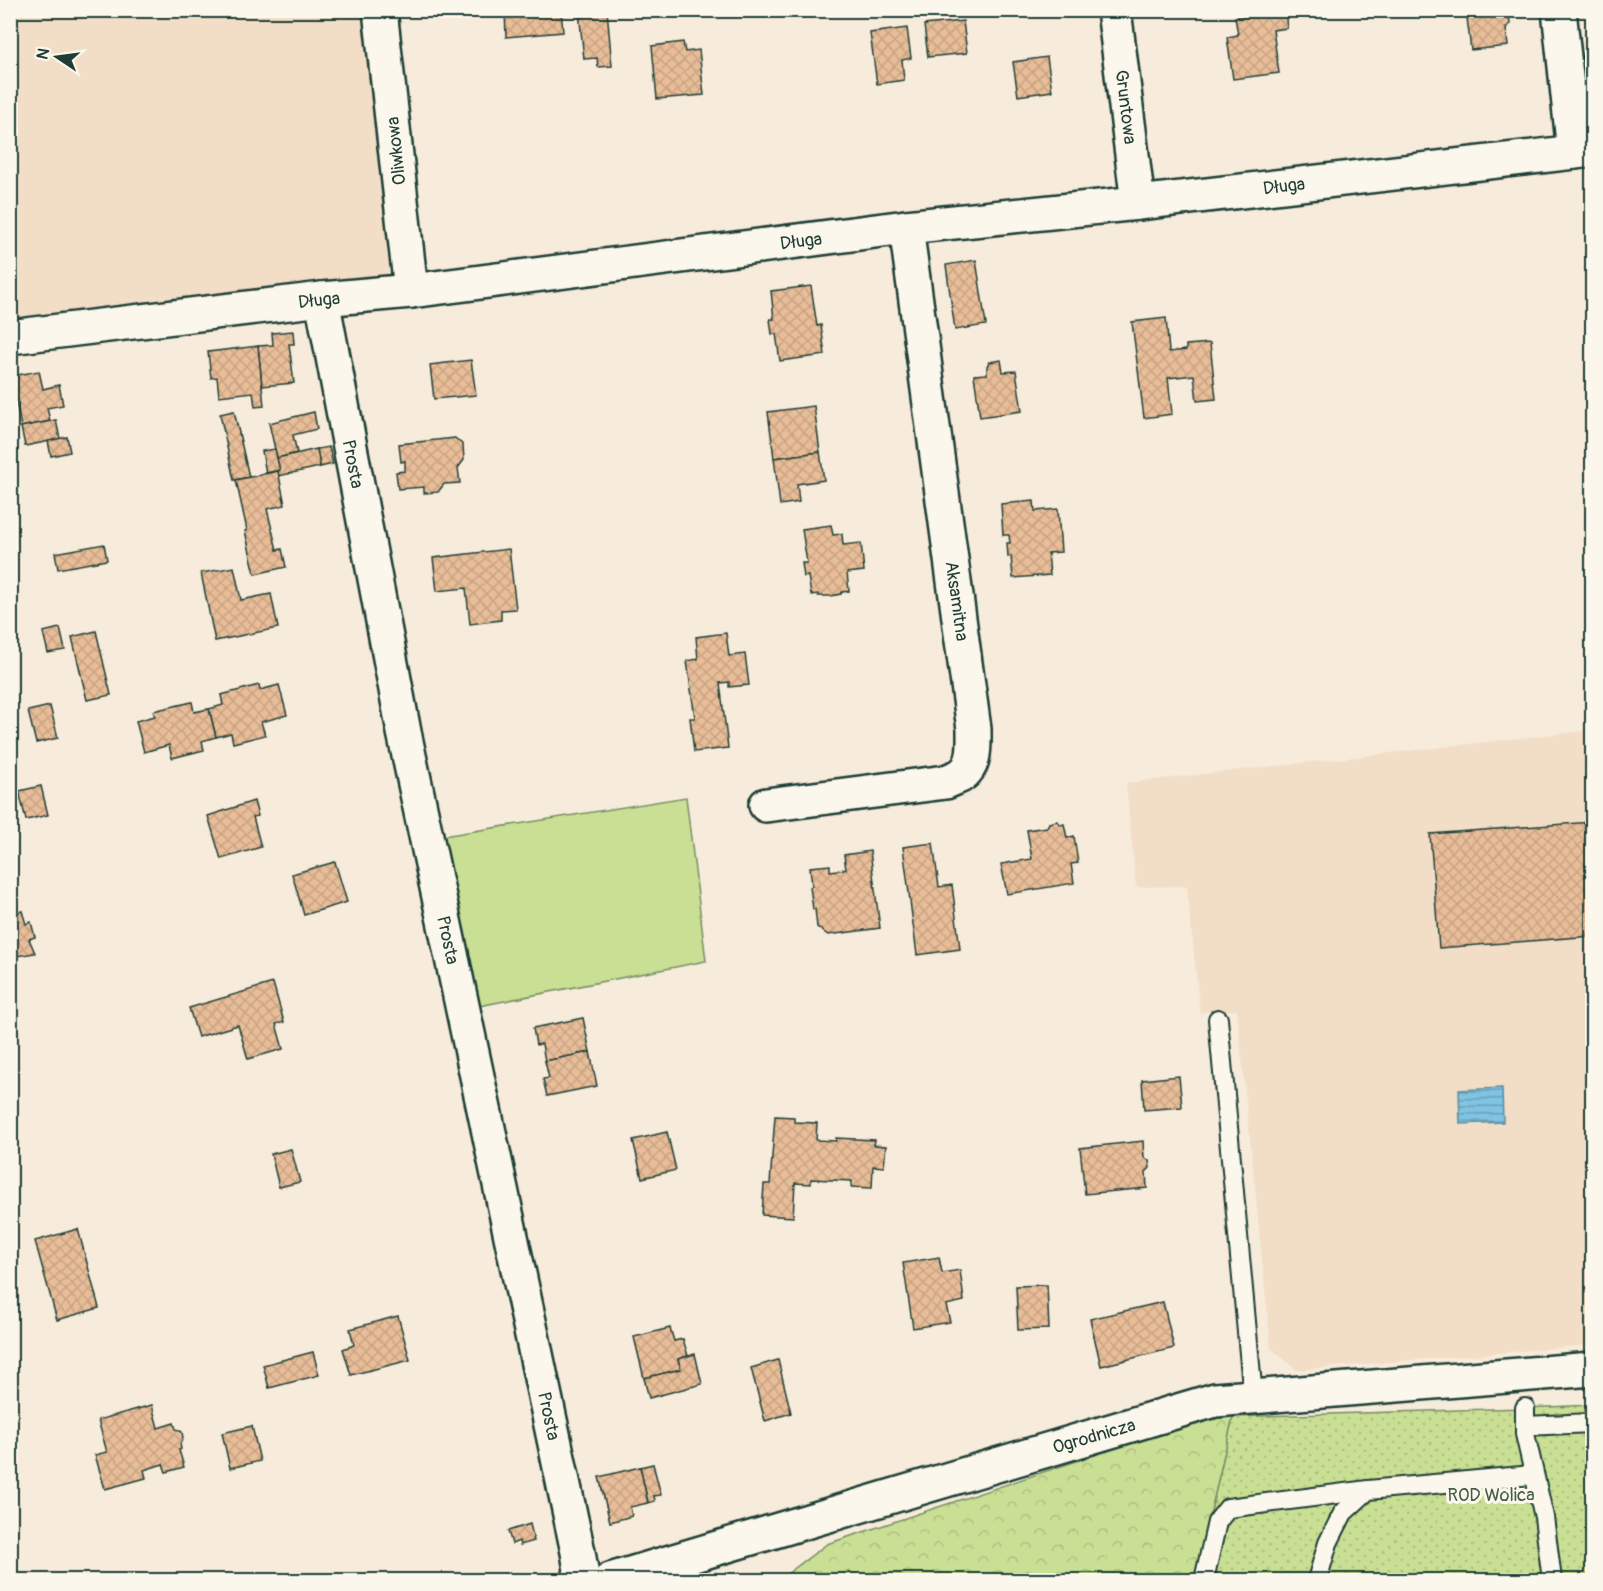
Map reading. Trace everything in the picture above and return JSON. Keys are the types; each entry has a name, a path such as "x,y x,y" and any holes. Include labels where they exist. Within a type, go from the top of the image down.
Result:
{"street":[{"name":"Oliwkowa","path":"380,10 411,291"},
{"name":"Gruntowa","path":"1113,10 1138,203"},
{"path":"1559,10 1583,151"},
{"name":"Długa","path":"10,337 322,299 411,291 906,227 1138,203 1583,151"},
{"name":"Aksamitna","path":"766,805 946,782 961,775 971,762 974,752 975,729 906,227"},
{"name":"Prosta","path":"322,299 404,732 576,1540 581,1570 579,1581"},
{"name":"Ogrodnicza","path":"610,1581 1215,1400 1593,1369"}],"lane":[{"path":"1218,1018 1253,1397"},
{"path":"1552,1581 1544,1517 1525,1434 1525,1417 1593,1423"},
{"path":"1204,1581 1217,1522 1228,1508 1368,1490 1533,1474"},
{"path":"1317,1581 1328,1543 1343,1513 1368,1490"}],"shaded area":[{"path":"10,11 369,11 393,199 388,274 11,324"},
{"path":"1592,730 1592,1345 1297,1370 1271,1348 1237,1010 1200,1012 1187,886 1136,887 1126,783"}],"green space":[{"path":"686,797 706,961 479,1006 443,836"},
{"name":"ROD Wolica","path":"1592,1405 1592,1580 1195,1580 1233,1417"},
{"path":"1233,1417 1195,1580 779,1580 827,1544 1200,1420"}],"water":[{"path":"1502,1088 1503,1122 1460,1124 1459,1090"}],"building":[{"path":"505,10 561,10 563,32 506,37"},
{"path":"607,10 612,66 598,67 597,58 584,59 579,12"},
{"path":"1244,10 1285,10 1287,28 1273,30 1279,73 1233,79 1227,37 1238,35 1235,17 1245,16"},
{"path":"1466,10 1500,10 1509,15 1510,24 1506,28 1508,46 1471,50"},
{"path":"963,21 967,53 928,57 924,25"},
{"path":"907,28 911,58 902,60 904,80 877,84 870,33"},
{"path":"683,42 685,52 699,50 704,95 657,99 652,46"},
{"path":"1047,57 1052,91 1018,96 1013,62"},
{"path":"976,260 986,325 955,330 946,265"},
{"path":"811,286 817,326 821,325 825,355 780,361 776,334 772,334 770,319 774,319 771,291"},
{"path":"1166,318 1169,352 1186,350 1186,345 1210,343 1216,399 1197,401 1194,375 1168,378 1172,414 1144,418 1132,322"},
{"path":"293,331 294,344 289,344 294,383 262,386 258,346 273,345 272,333"},
{"path":"258,346 264,406 255,407 253,392 219,396 217,377 211,378 208,352"},
{"path":"471,360 476,395 434,399 430,365"},
{"path":"1001,360 1003,372 1016,371 1022,411 980,417 974,375 987,374 989,362"},
{"path":"39,371 43,389 59,385 63,405 47,408 50,421 21,427 11,376"},
{"path":"814,406 820,452 774,458 768,412"},
{"path":"234,411 249,477 234,480 220,414"},
{"path":"314,412 317,429 293,435 297,453 277,458 269,423"},
{"path":"56,420 60,439 25,446 21,427"},
{"path":"67,437 70,452 51,456 48,441"},
{"path":"455,438 463,445 464,460 458,468 460,483 444,484 438,492 424,493 424,487 398,489 396,472 405,471 405,461 401,462 399,444"},
{"path":"329,447 333,464 320,467 317,449"},
{"path":"275,449 280,470 266,473 262,451"},
{"path":"317,449 320,467 278,476 280,470 277,458"},
{"path":"820,452 824,480 797,484 799,502 780,505 774,458"},
{"path":"278,471 285,505 267,509 277,550 282,549 286,567 255,574 236,480"},
{"path":"1034,501 1035,511 1058,509 1061,552 1048,553 1050,575 1013,578 1011,556 1008,557 1009,535 1003,535 1001,504"},
{"path":"831,525 833,535 842,534 843,545 861,543 864,571 847,573 849,591 831,596 811,595 808,576 804,577 802,563 807,563 802,529"},
{"path":"104,544 107,560 58,569 55,553"},
{"path":"509,549 516,609 501,610 501,620 470,624 466,588 437,591 433,558"},
{"path":"234,567 241,600 271,594 278,628 215,641 201,573"},
{"path":"60,628 65,650 48,653 43,632"},
{"path":"96,631 111,695 87,700 72,637"},
{"path":"726,633 729,656 745,654 749,685 729,687 729,682 720,683 728,748 694,752 690,718 695,718 687,661 698,659 696,637"},
{"path":"259,685 260,690 279,685 287,715 261,722 265,735 233,743 231,733 216,737 209,709 223,705 221,695"},
{"path":"192,702 194,712 209,709 216,737 202,741 204,750 172,758 169,745 144,752 136,721 155,716 153,711"},
{"path":"50,706 58,738 36,743 28,711"},
{"path":"41,786 48,815 26,820 19,791"},
{"path":"254,801 258,816 253,817 261,847 221,859 208,816"},
{"path":"1057,821 1061,825 1064,824 1067,838 1074,836 1078,863 1071,864 1074,883 1007,894 1001,864 1032,859 1027,830 1047,827 1049,823"},
{"path":"1592,822 1592,936 1439,948 1430,834"},
{"path":"933,843 939,887 952,885 960,949 917,955 903,847"},
{"path":"870,851 880,928 828,935 817,927 810,887 812,886 810,867 830,865 830,871 846,869 844,855"},
{"path":"335,862 347,902 304,915 292,874"},
{"path":"22,911 26,924 31,922 35,937 29,939 35,953 16,956 17,958 10,960 10,914"},
{"path":"273,983 284,1022 276,1024 283,1049 248,1059 238,1025 198,1037 189,1008"},
{"path":"583,1018 590,1052 545,1061 542,1044 536,1045 533,1028"},
{"path":"590,1052 597,1086 547,1096 543,1079 549,1078 545,1061"},
{"path":"1179,1076 1182,1107 1144,1110 1142,1080"},
{"path":"775,1116 794,1117 794,1122 817,1123 816,1140 836,1141 836,1138 875,1140 874,1145 886,1146 884,1167 873,1166 872,1188 851,1187 852,1181 811,1179 811,1184 795,1183 793,1217 762,1215 764,1184 770,1184"},
{"path":"667,1132 676,1170 642,1178 633,1140"},
{"path":"1143,1141 1144,1157 1149,1161 1150,1168 1146,1172 1147,1188 1085,1194 1080,1148"},
{"path":"291,1149 300,1182 279,1187 271,1154"},
{"path":"78,1229 99,1308 57,1320 35,1241"},
{"path":"939,1257 942,1273 960,1270 964,1301 946,1305 950,1322 913,1328 903,1263"},
{"path":"1047,1285 1049,1329 1018,1330 1016,1286"},
{"path":"1163,1302 1174,1348 1101,1366 1090,1319"},
{"path":"398,1316 410,1360 351,1375 343,1349 354,1345 350,1329"},
{"path":"670,1328 674,1341 683,1339 688,1356 678,1359 681,1369 644,1378 634,1337"},
{"path":"313,1352 319,1375 269,1388 263,1365"},
{"path":"695,1354 702,1384 649,1398 644,1378 681,1369 678,1359"},
{"path":"778,1360 791,1413 765,1421 751,1368"},
{"path":"152,1405 158,1428 174,1423 176,1429 182,1432 183,1438 179,1450 184,1467 166,1472 163,1464 144,1470 146,1478 105,1489 95,1455 107,1452 98,1420"},
{"path":"252,1426 260,1461 230,1468 222,1433"},
{"path":"653,1464 661,1495 654,1496 655,1501 648,1503 640,1467"},
{"path":"640,1467 648,1503 630,1507 632,1516 610,1522 599,1477"},
{"path":"530,1524 534,1541 520,1545 519,1541 512,1544 508,1531"}]}
